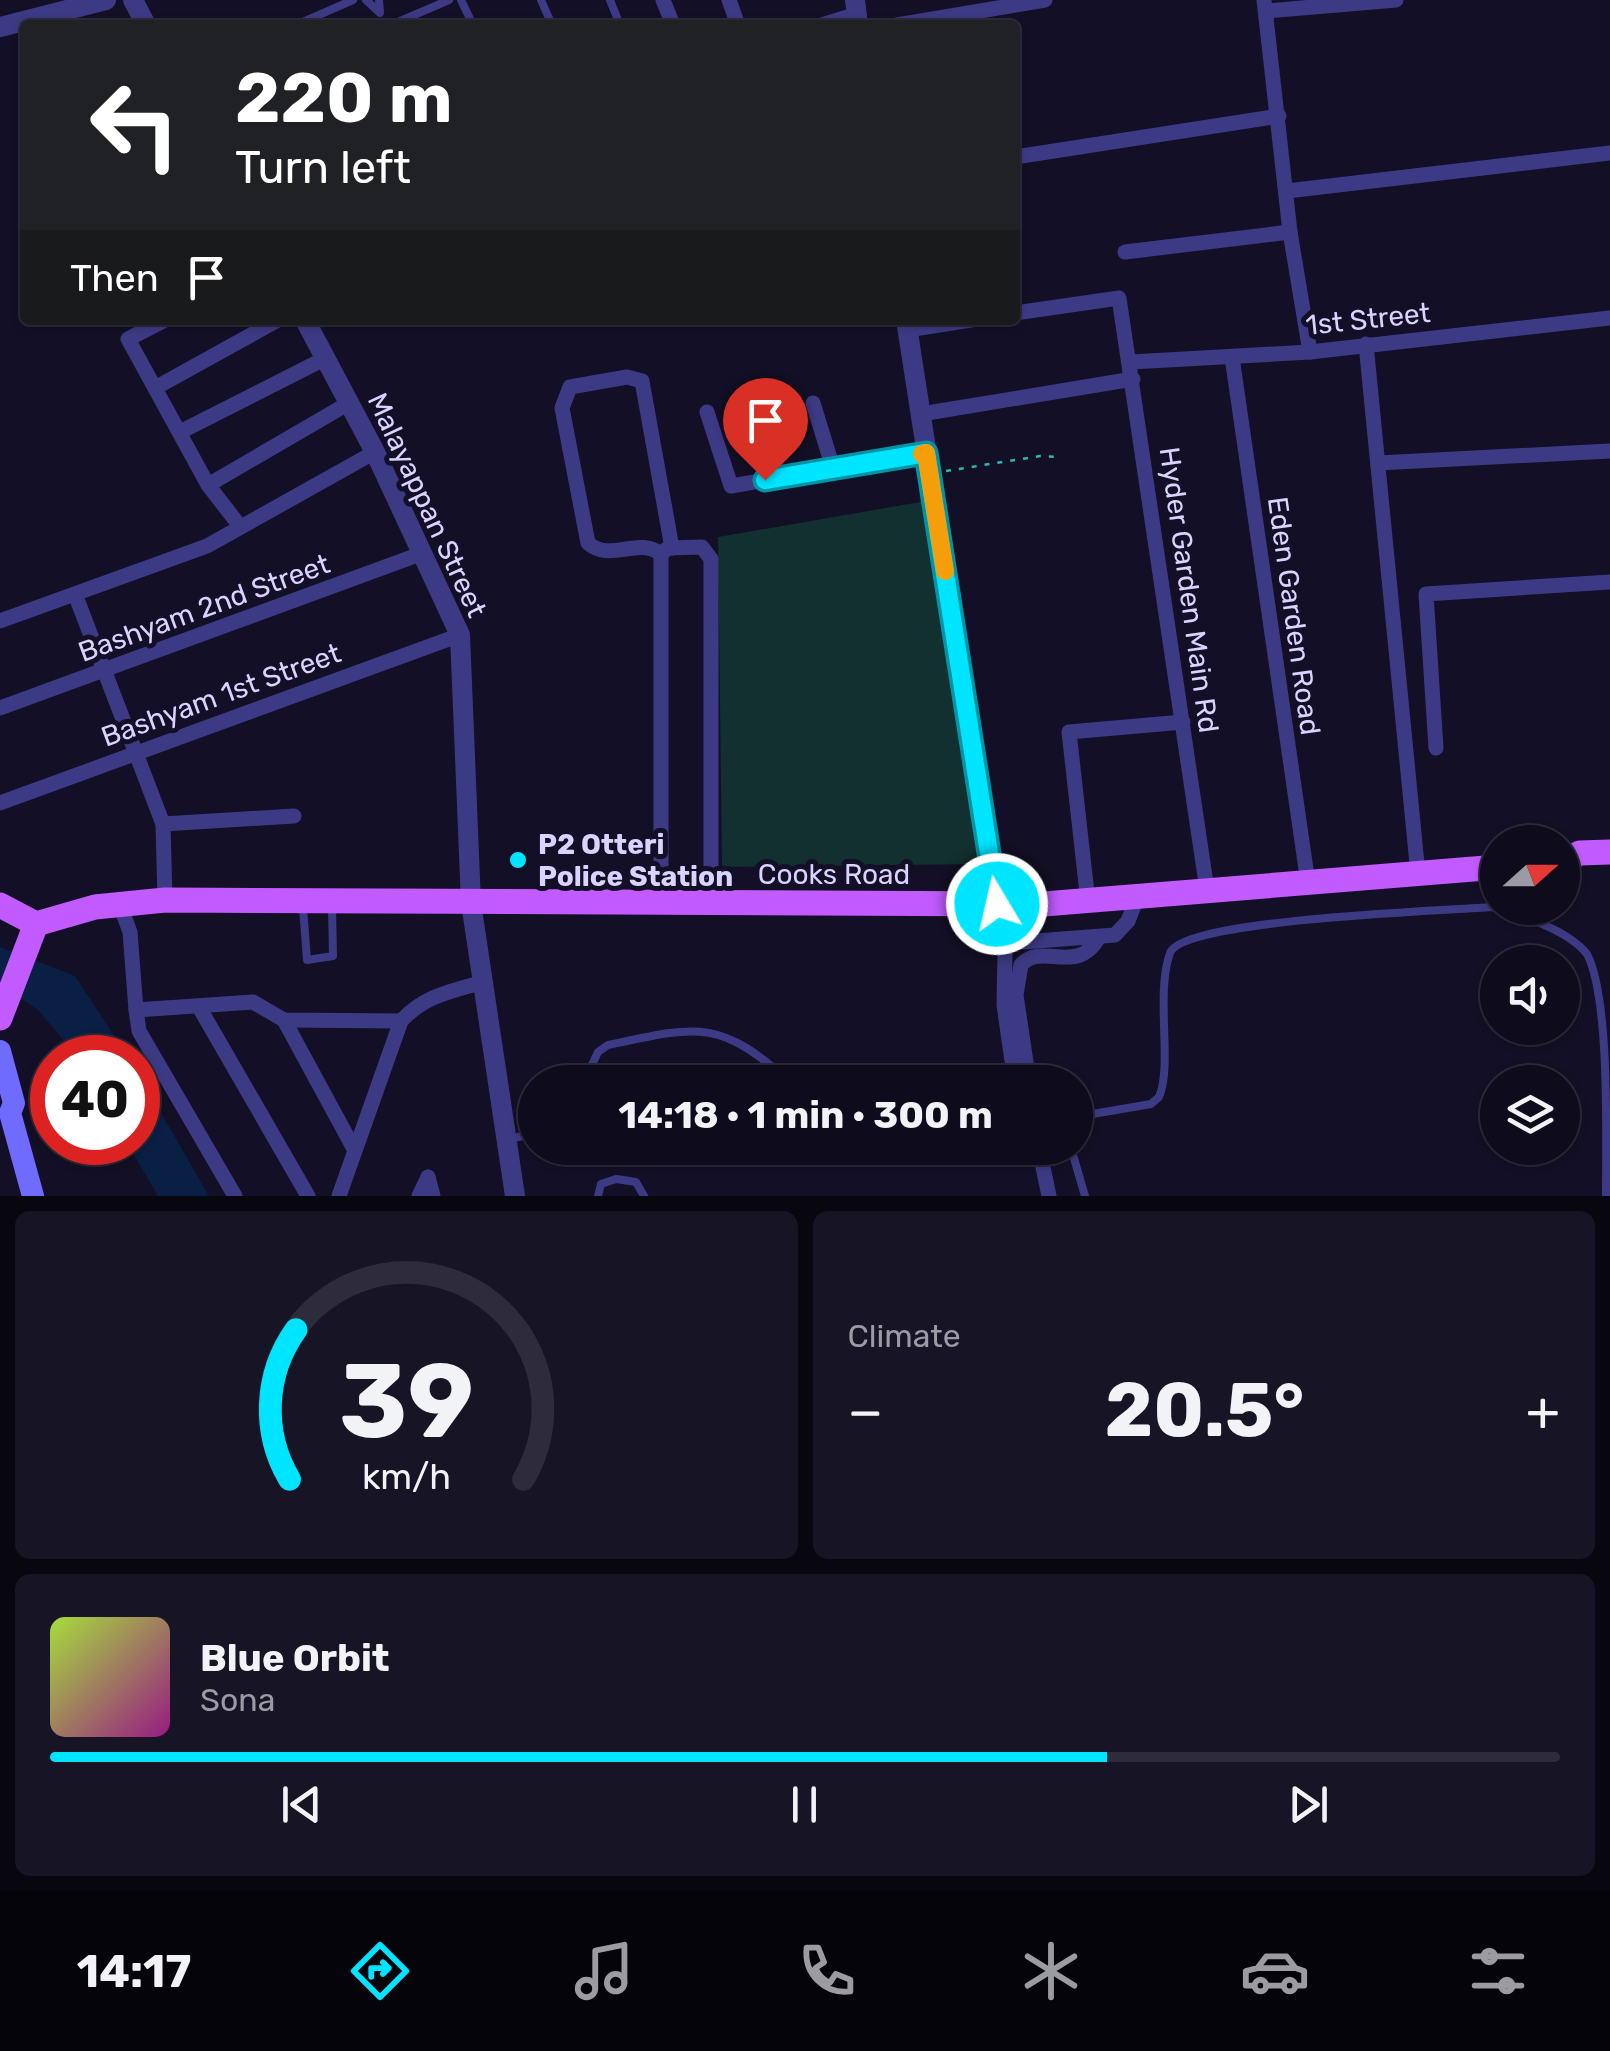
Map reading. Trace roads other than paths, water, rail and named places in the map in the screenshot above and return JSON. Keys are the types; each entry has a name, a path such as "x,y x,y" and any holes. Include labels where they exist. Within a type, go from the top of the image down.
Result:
{"main road":[{"path":"1580,853 1610,852"},
{"path":"1580,863 1610,867"},
{"name":"Cooks Road","path":"18,930 106,909 166,900 661,905 1088,902 1480,869"},
{"path":"0,974 18,930"},
{"path":"2,1014 18,930"},
{"path":"0,1051 14,1103 5,1110 33,1196"}],"street":[{"path":"27,20 106,0"},
{"path":"927,20 1045,0"},
{"path":"1310,352 1290,232 1265,6 1396,0"},
{"path":"1020,156 1279,116"},
{"path":"1287,191 1610,153"},
{"path":"1125,252 1290,232"},
{"name":"Hyder Garden Main Rd","path":"1020,312 1119,298 1207,890"},
{"name":"1st Street","path":"921,414 1132,370 1610,318"},
{"path":"156,325 128,340 208,485 239,526"},
{"path":"156,388 269,325"},
{"name":"Malayappan Street","path":"308,325 375,452 460,636 471,903 515,1196"},
{"path":"907,325 1002,904 1004,1005 1013,1065"},
{"path":"1366,344 1418,874"},
{"name":"Eden Garden Road","path":"1232,357 1308,883"},
{"path":"180,432 326,358"},
{"path":"661,905 667,551 642,381 627,377 570,387 562,408 588,543 604,551 649,546 667,551 702,547 711,559 711,904"},
{"path":"813,403 833,468"},
{"path":"208,485 349,404"},
{"path":"707,412 731,486 833,468 928,464"},
{"path":"1378,463 1610,451"},
{"path":"0,621 207,546 375,452"},
{"name":"Bashyam 2nd Street","path":"0,708 423,553"},
{"path":"1436,748 1426,594 1610,582"},
{"path":"75,594 162,824 166,900"},
{"name":"Bashyam 1st Street","path":"0,804 460,636"},
{"path":"1088,902 1068,732 1183,722"},
{"path":"162,824 294,816"},
{"path":"1023,942 1119,932 1137,898"},
{"path":"106,909 130,932 139,1030 235,1196"},
{"path":"1026,1065 1016,995 1022,965 1032,957 1078,958 1093,948 1099,937"},
{"path":"339,1196 401,1021 414,1007 437,994 483,982"},
{"path":"136,1010 252,1002 271,1008 284,1020 354,1149"},
{"path":"199,1007 308,1196"},
{"path":"284,1020 401,1021"},
{"path":"1042,1165 1048,1196"},
{"path":"419,1196 428,1177 433,1196"}],"lane":[{"path":"307,20 353,0"},
{"path":"366,0 385,20"},
{"path":"379,0 380,13"},
{"path":"401,20 449,0"},
{"path":"303,902 307,960 333,956 332,903"},
{"path":"1093,1114 1152,1104 1158,1097 1163,989 1170,949 1176,943 1224,928 1490,908 1522,916 1574,942 1601,978 1608,1009 1606,1196"},
{"path":"592,1065 598,1052 608,1045 687,1029 733,1038 768,1065"},
{"path":"506,1139 518,1137"},
{"path":"1076,1165 1085,1196"},
{"path":"598,1196 602,1184 616,1180 636,1182 644,1196"}],"water":[{"path":"0,947 75,976 114,1035 59,1035 38,1010 0,984"},
{"path":"160,1111 209,1196 158,1196 140,1165 160,1165"}],"place":[{"name":"P2 Otteri Police Station","path":"518,860"}]}
